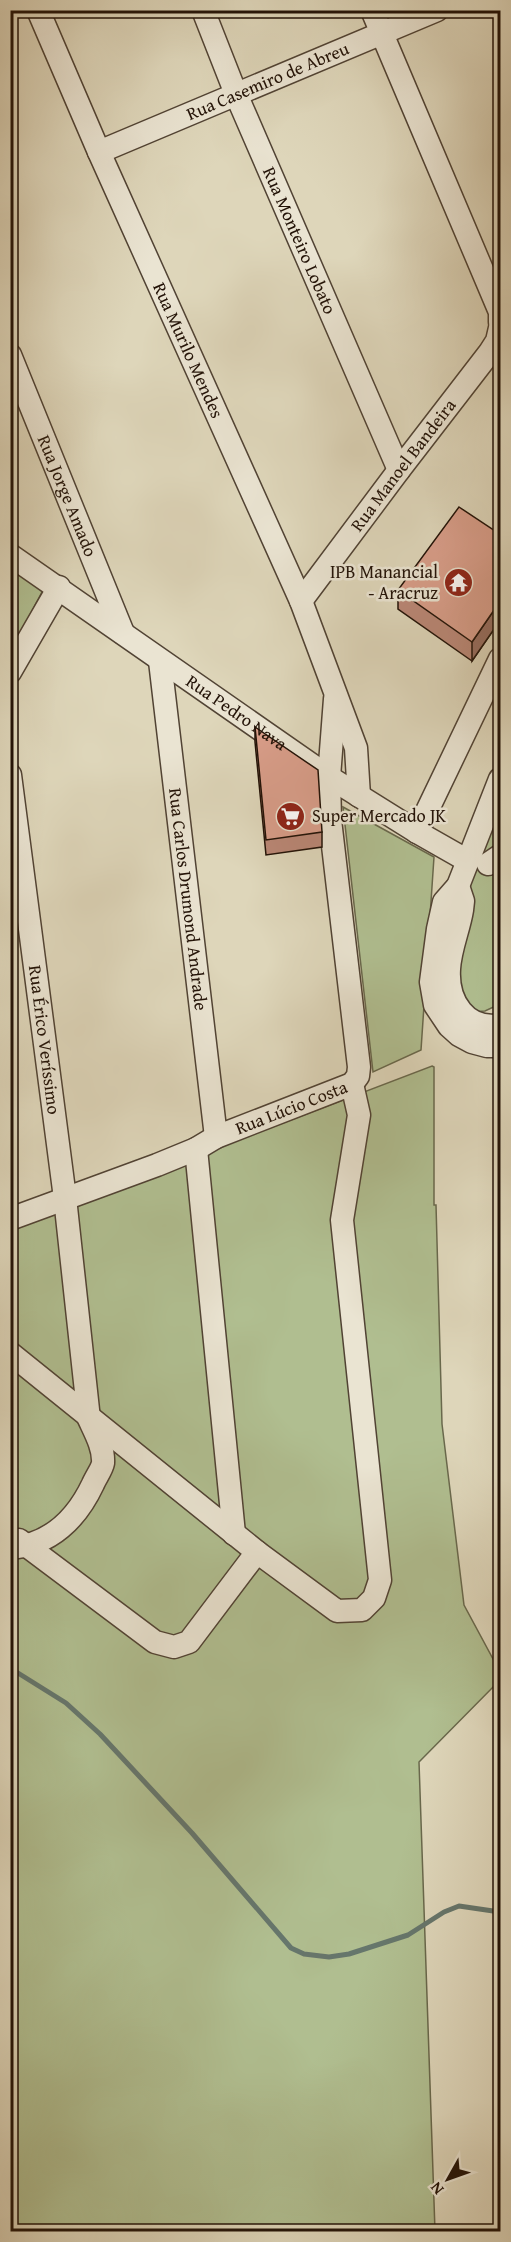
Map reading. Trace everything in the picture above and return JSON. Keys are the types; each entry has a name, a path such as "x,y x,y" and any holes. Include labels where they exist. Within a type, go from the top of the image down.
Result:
{"street":[{"name":"Rua Murilo Mendes","path":"38,10 99,152 301,601 356,748 359,796"},
{"name":"Rua Monteiro Lobato","path":"203,10 236,94 399,470"},
{"path":"372,10 500,312 501,322"},
{"name":"Rua Casemiro de Abreu","path":"99,152 437,10"},
{"name":"Rua Manoel Bandeira","path":"301,601 490,352 498,340 501,328"},
{"name":"Rua Jorge Amado","path":"10,355 124,634"},
{"name":"Rua Pedro Nava","path":"10,555 329,777 417,832 486,860"},
{"path":"10,672 59,587"},
{"path":"417,832 501,659"},
{"name":"Rua Carlos Drumond Andrade","path":"160,661 216,1137"},
{"name":"Rua Murilo Mendes","path":"329,777 335,691"},
{"name":"Rua Érico Veríssimo","path":"10,775 65,1198 89,1419"},
{"name":"Rua Lúcio Costa","path":"10,1219 196,1149 216,1137 352,1084 358,1076 359,1067 330,820 329,777"},
{"path":"501,779 486,860 444,902 450,982 455,1001 460,1011 473,1022 483,1026 501,1025"},
{"path":"447,931 431,982 435,1005 445,1022 459,1035 487,1046 501,1046"},
{"path":"10,1353 234,1534 337,1611 362,1610 374,1598 380,1580 342,1221 359,1115 352,1084"},
{"path":"196,1149 234,1534"},
{"path":"16,1543 52,1536 83,1505 103,1464 102,1450 89,1419"},
{"path":"16,1543 155,1642 174,1647 189,1642 257,1552"}],"green space":[{"path":"11,568 43,590 11,651"},
{"path":"500,769 500,1004 485,1011 470,1012 442,968"},
{"path":"343,807 434,857 421,1050 373,1072"},
{"path":"434,1067 434,1205 436,1205 442,1424 464,1605 500,1672 500,1680 419,1762 435,2231 11,2232 11,1227"}],"building":[{"name":"IPB Manancial - Aracruz","path":"459,507 501,535 501,600 472,642 398,590"},
{"name":"Super Mercado JK","path":"255,727 318,770 322,832 266,840"}],"waterway":[{"path":"10,1668 66,1703 100,1734 192,1833 291,1948 304,1954 329,1957 349,1954 408,1935 444,1912 459,1906 500,1912"}],"place":[{"name":"IPB Manancial - Aracruz","path":"459,582"},
{"name":"Super Mercado JK","path":"291,816"}]}
